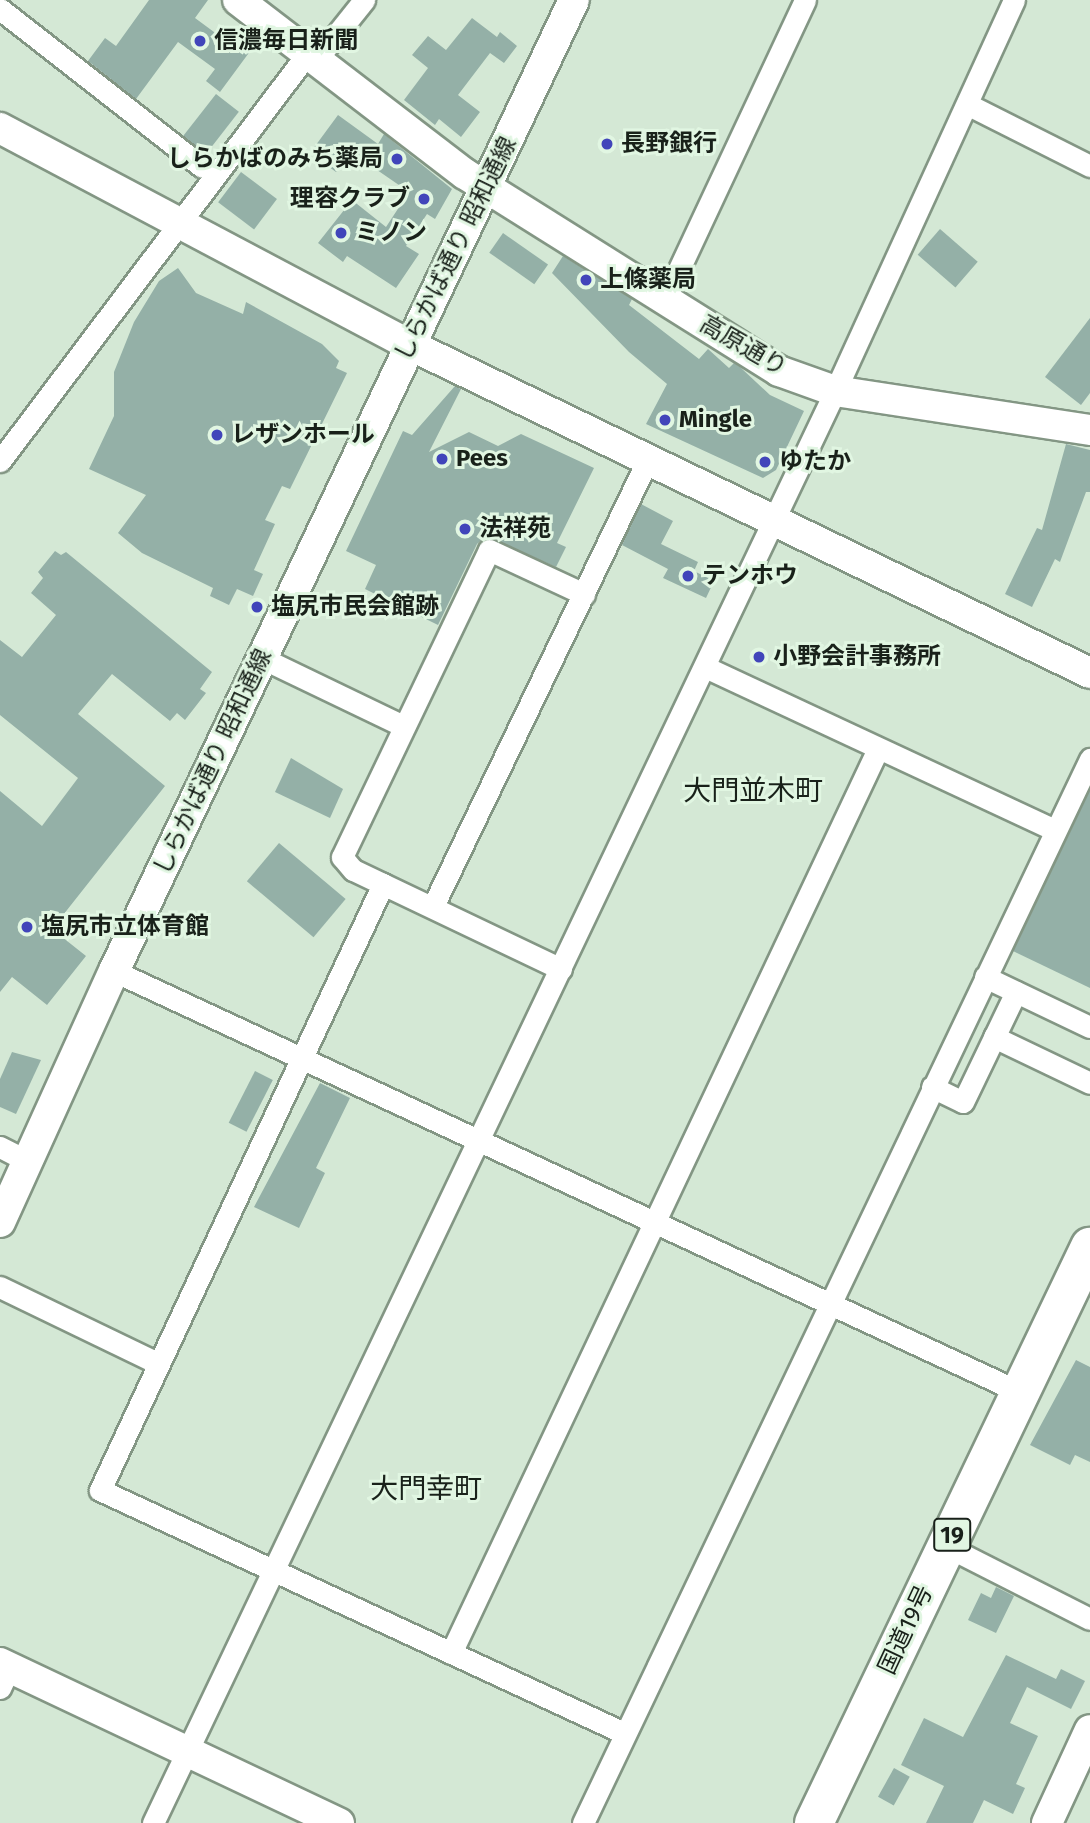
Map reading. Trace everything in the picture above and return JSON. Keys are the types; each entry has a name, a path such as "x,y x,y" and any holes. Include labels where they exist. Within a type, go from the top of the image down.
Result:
{"highway":[{"name":"国道19号","path":"814,1823 1090,1247"}],"street":[{"name":"高原通り","path":"238,0 487,187 779,371 835,391 1090,429"},
{"path":"0,461 177,223 312,57 364,0"},
{"name":"しらかば通り 昭和通線","path":"0,1222 114,971 574,0"},
{"path":"664,299 806,0"},
{"path":"153,1823 705,667 1014,0"},
{"path":"0,9 202,167"},
{"path":"967,104 1090,166"},
{"path":"0,128 410,345 1090,673"},
{"path":"433,906 648,460"},
{"path":"561,968 353,870 342,857 489,550 584,594"},
{"path":"262,658 403,726"},
{"path":"705,667 878,750 1055,830"},
{"path":"450,1653 878,750"},
{"path":"583,1823 1090,759"},
{"path":"383,884 100,1490 273,1573 624,1733"},
{"path":"114,971 1022,1393"},
{"path":"985,977 1090,1027"},
{"path":"932,1087 963,1102 1016,992"},
{"path":"994,1037 1090,1083"},
{"path":"0,1147 28,1161"},
{"path":"0,1287 157,1363"},
{"path":"946,1546 1090,1619"},
{"path":"3,1672 188,1752 338,1823"},
{"path":"1047,1823 1090,1730"}],"building":[{"path":"149,0 208,0 195,18 233,46 237,39 251,50 220,92 206,81 215,69 178,42 136,99 88,61 105,38 116,46"},
{"path":"472,18 497,37 500,32 517,46 504,63 490,53 458,95 480,112 461,137 439,119 435,125 404,100 428,68 412,55 428,36 446,50"},
{"path":"216,94 239,112 206,154 183,137"},
{"path":"338,115 378,144 384,134 452,189 435,219 427,214 406,246 419,254 396,288 347,256 343,262 318,243 352,200 386,227 409,192 351,152 336,172 310,153"},
{"path":"241,172 277,199 254,229 218,202"},
{"path":"940,229 978,262 955,287 918,255"},
{"path":"503,233 548,265 534,284 489,253"},
{"path":"563,256 632,299 629,305 699,359 708,349 729,368 734,363 740,367 770,395 804,411 776,470 763,478 646,424 667,384 629,352 552,273"},
{"name":"レザンホール","path":"178,268 196,293 243,314 246,302 322,344 339,361 336,368 347,373 290,489 282,486 265,520 275,524 254,570 263,574 253,596 237,589 229,605 210,596 213,588 142,553 118,533 146,495 89,469 114,416 114,372 134,322 159,281"},
{"path":"1090,318 1090,393 1081,405 1045,377"},
{"path":"455,386 461,389 429,452 469,432 498,446 521,434 594,468 557,543 566,547 556,567 486,536 477,544 438,625 365,589 376,565 346,551 403,431 412,435"},
{"path":"1066,444 1090,450 1090,492 1086,492 1060,562 1055,559 1032,607 1005,594 1037,528 1042,530"},
{"path":"641,504 673,521 661,544 698,562 694,571 714,581 706,598 663,578 668,569 622,545"},
{"path":"55,551 61,555 66,552 212,672 200,689 206,693 185,720 177,713 170,721 112,674 78,714 165,786 52,929 86,956 47,1005 12,977 0,992 0,791 42,826 78,778 0,715 0,640 22,657 56,615 31,593 43,578 38,572"},
{"path":"291,758 343,789 330,818 275,792"},
{"path":"1090,790 1090,988 1013,951"},
{"path":"279,843 346,899 314,937 247,881"},
{"path":"12,1052 41,1060 16,1114 0,1107 0,1079"},
{"path":"255,1071 273,1080 246,1132 229,1123"},
{"path":"320,1083 350,1098 316,1168 325,1173 299,1228 254,1207"},
{"path":"1076,1360 1090,1367 1090,1462 1075,1455 1070,1465 1030,1445"},
{"path":"996,1587 1014,1596 996,1633 968,1620 981,1593 991,1598"},
{"path":"1006,1655 1056,1679 1061,1669 1085,1681 1071,1709 1027,1687 1010,1723 1038,1736 1016,1784 1025,1788 1013,1814 984,1800 973,1823 926,1823 944,1786 901,1765 924,1718 963,1737"},
{"path":"894,1768 910,1777 894,1806 878,1797"}],"place":[{"name":"信濃毎日新聞","path":"200,41"},
{"name":"長野銀行","path":"607,144"},
{"name":"しらかばのみち薬局","path":"397,159"},
{"name":"理容クラブ","path":"424,199"},
{"name":"ミノン","path":"341,233"},
{"name":"上條薬局","path":"586,280"},
{"name":"Mingle","path":"665,420"},
{"name":"レザンホール","path":"217,435"},
{"name":"Pees","path":"442,459"},
{"name":"ゆたか","path":"765,462"},
{"name":"法祥苑","path":"465,529"},
{"name":"テンホウ","path":"688,576"},
{"name":"塩尻市民会館跡","path":"257,607"},
{"name":"小野会計事務所","path":"759,657"},
{"name":"塩尻市立体育館","path":"27,927"}],"district":[{"name":"大門並木町","path":"753,791"},
{"name":"大門幸町","path":"426,1489"}]}
